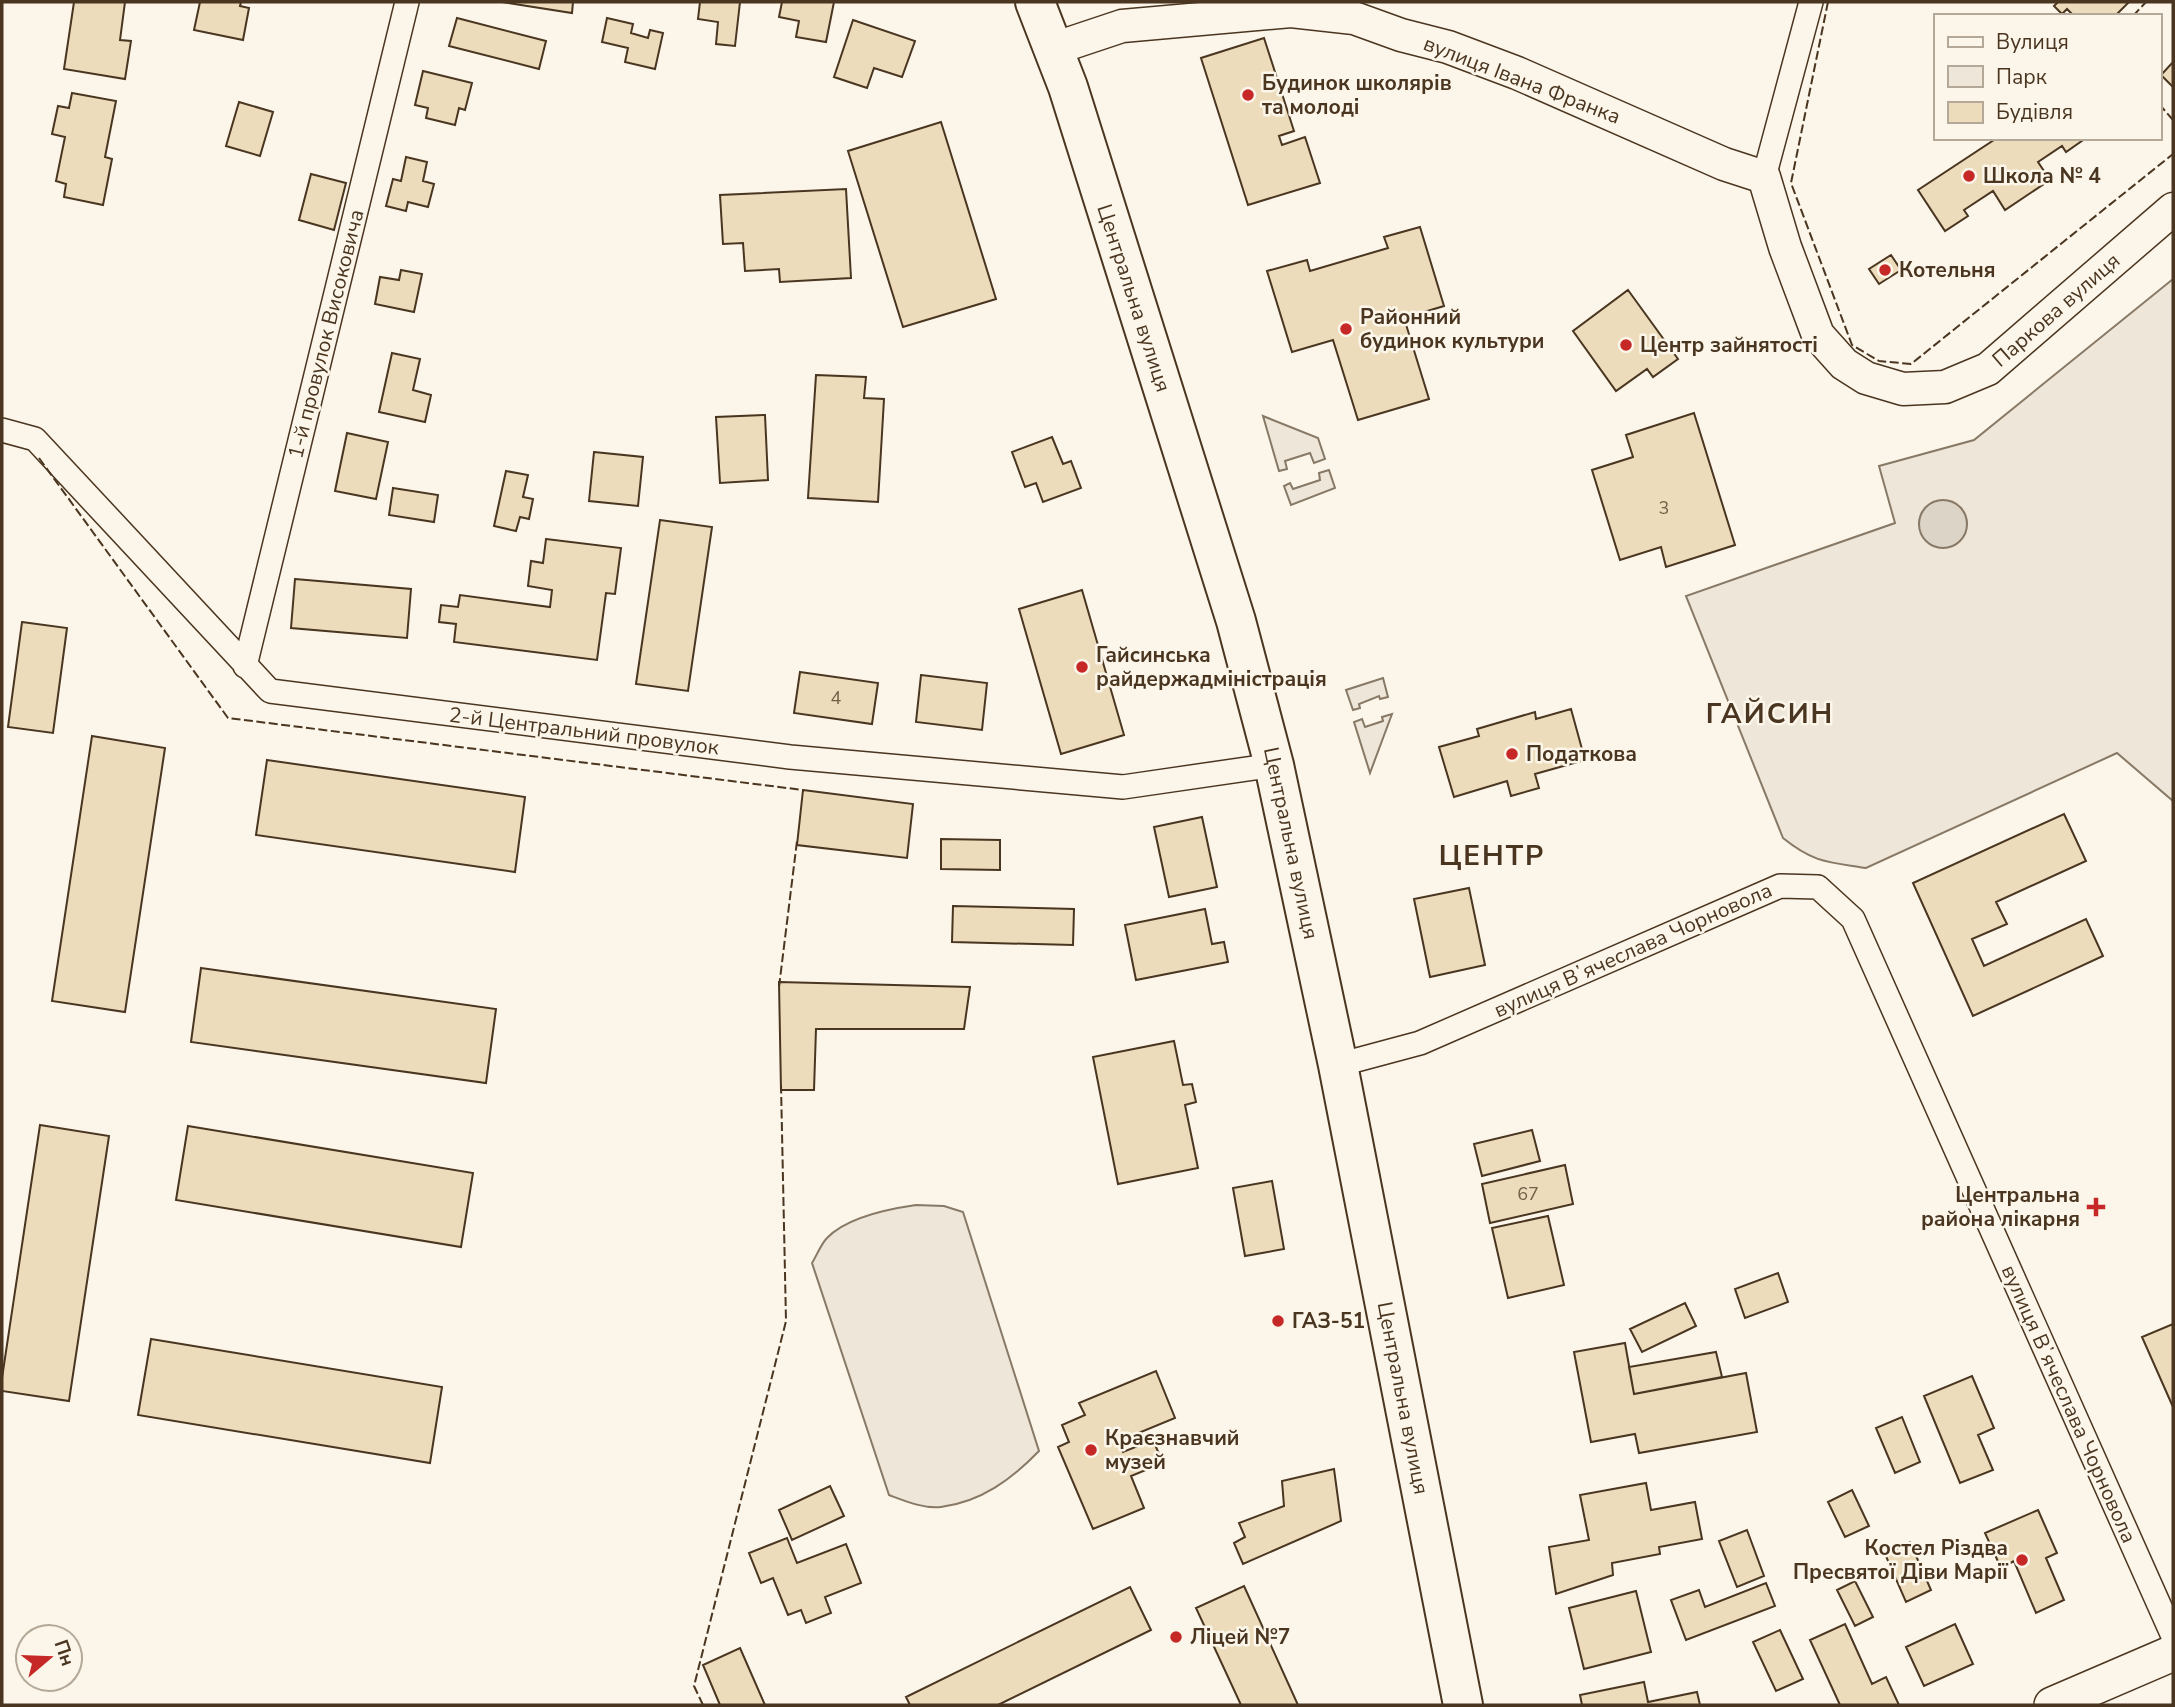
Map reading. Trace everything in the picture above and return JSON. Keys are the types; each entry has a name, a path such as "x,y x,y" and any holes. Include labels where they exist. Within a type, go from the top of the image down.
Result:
{"highway":[{"name":"Центральна вулиця","path":"1035,2 1068,88 1236,621 1275,765 1338,1065 1464,1705"}],"main road":[{"path":"2052,1705 2173,1653"}],"street":[{"name":"1-й провулок Високовича","path":"245,666 407,2"},
{"path":"1764,177 1811,2"},
{"name":"вулиця Івана Франка","path":"1053,49 1122,26 1292,11 1354,19 1448,47 1724,164 1764,177"},
{"name":"Паркова вулиця","path":"1764,177 1784,247 1818,335 1844,364 1866,378 1903,388 1945,387 1988,369 2173,209"},
{"name":"2-й Центральний провулок","path":"2,430 35,439 270,691 790,757 1123,787 1275,765"},
{"name":"вулиця Вʼячеслава Чорновола","path":"1338,1065 1420,1043 1780,886 1818,887 1853,919 2173,1636"}],"green space":[{"path":"2173,279 2173,801 2117,753 1866,868 1822,860 1794,846 1783,838 1686,596 1895,523 1879,466 1974,440"},
{"path":"1263,416 1318,438 1325,459 1314,463 1310,453 1285,461 1287,469 1279,471"},
{"path":"1329,470 1335,488 1291,505 1284,486 1290,483 1293,489 1320,480 1319,473"},
{"path":"1383,678 1388,697 1380,699 1379,696 1359,704 1360,708 1353,710 1346,690"},
{"path":"1392,714 1370,773 1354,722 1362,719 1365,727 1383,721 1382,717"},
{"path":"916,1205 944,1206 963,1212 1039,1451 995,1488 969,1500 941,1507 921,1506 889,1495 812,1263 825,1240 845,1225 881,1212"}],"shaded area":[{"path":"1943,500 1960,507 1967,524 1960,541 1943,548 1926,541 1919,524 1926,507"}],"building":[{"path":"74,2 125,2 120,40 131,41 125,79 64,69"},
{"path":"200,2 241,2 240,6 249,8 243,40 194,30"},
{"path":"502,2 573,2 572,13"},
{"path":"700,2 740,2 735,46 716,44 718,22 698,19"},
{"path":"782,2 834,2 826,42 796,37 799,21 779,17"},
{"path":"2058,2 2129,2 2117,14 2072,14 2067,9 2062,14 2054,6"},
{"path":"457,18 546,41 539,69 449,46"},
{"path":"607,18 633,24 631,33 648,38 650,30 663,33 655,69 625,62 628,48 602,42"},
{"path":"853,20 915,41 902,77 874,68 867,88 834,77"},
{"name":"Будинок школярів та молоді","path":"1264,38 1294,131 1279,136 1282,145 1305,137 1320,183 1248,205 1201,58"},
{"path":"2173,62 2173,87 2161,75"},
{"path":"423,71 472,83 465,110 459,108 455,125 426,118 428,108 415,105"},
{"path":"72,93 116,101 105,157 112,159 103,205 64,197 66,184 56,181 65,137 52,134 58,106 69,108"},
{"path":"239,102 273,112 260,156 226,146"},
{"path":"941,122 996,299 903,327 848,151"},
{"path":"1994,140 2083,140 2066,152 2062,146 2038,162 2050,180 2005,210 1993,191 1964,210 1968,216 1945,231 1918,190"},
{"path":"406,157 427,162 423,181 434,184 428,207 408,202 406,211 386,206 393,179 401,181"},
{"path":"311,174 346,183 334,230 299,220"},
{"path":"846,189 851,278 780,282 779,269 745,271 743,243 723,244 720,195"},
{"name":"Районний будинок культури","path":"1420,227 1444,306 1404,318 1429,399 1358,420 1333,340 1292,352 1267,271 1307,260 1310,271 1388,248 1384,237"},
{"name":"Котельня","path":"1891,255 1901,270 1879,284 1869,269"},
{"path":"401,270 422,274 414,312 375,304 380,277 399,280"},
{"name":"Центр зайнятості","path":"1628,290 1678,359 1653,377 1647,369 1616,391 1573,331"},
{"path":"392,353 420,359 413,390 431,395 425,422 379,412"},
{"path":"816,375 866,377 864,398 884,399 878,502 808,498"},
{"path":"1694,413 1735,545 1666,567 1661,547 1620,560 1592,470 1633,457 1626,435"},
{"path":"765,415 768,480 720,483 716,417"},
{"path":"347,433 388,442 376,499 335,491"},
{"path":"1052,437 1063,464 1071,461 1081,488 1043,502 1036,483 1025,487 1012,452"},
{"path":"594,452 643,457 638,506 589,501"},
{"path":"506,471 528,475 523,497 533,499 529,519 520,517 516,531 494,526"},
{"path":"393,488 438,495 434,522 389,515"},
{"path":"660,520 712,527 688,691 636,684"},
{"path":"546,539 621,548 615,594 606,593 597,660 454,642 456,624 439,622 441,605 458,607 460,595 550,607 552,590 528,586 531,561 543,563"},
{"path":"295,579 411,589 407,638 291,628"},
{"path":"1082,590 1124,735 1061,754 1019,609"},
{"path":"22,622 67,628 53,733 8,727"},
{"path":"800,672 878,683 872,724 794,713"},
{"path":"921,675 987,683 982,730 916,722"},
{"name":"Податкова","path":"1571,709 1585,760 1535,774 1539,788 1511,796 1507,781 1454,797 1439,747 1479,736 1477,729 1535,712 1536,719"},
{"path":"92,736 165,748 125,1012 52,1001"},
{"path":"267,760 525,797 515,872 256,835"},
{"path":"803,790 913,804 907,858 797,845"},
{"path":"2064,814 2086,861 1996,902 2007,924 1972,939 1984,966 2086,919 2103,956 1973,1016 1913,883"},
{"path":"1202,817 1217,887 1169,897 1154,827"},
{"path":"941,839 1000,840 1000,870 941,869"},
{"path":"1469,888 1485,965 1430,977 1414,899"},
{"path":"953,906 1074,909 1073,945 952,942"},
{"path":"1205,909 1212,944 1224,942 1228,962 1136,980 1125,925"},
{"path":"201,968 496,1009 486,1083 191,1042"},
{"path":"779,982 970,987 964,1029 816,1029 814,1090 781,1090"},
{"path":"1174,1041 1183,1085 1192,1084 1196,1102 1185,1105 1198,1168 1118,1184 1093,1057"},
{"path":"40,1125 109,1136 69,1401 2,1391"},
{"path":"188,1126 473,1173 461,1247 176,1200"},
{"path":"1532,1130 1540,1161 1482,1176 1474,1144"},
{"path":"1565,1165 1573,1204 1490,1223 1482,1184"},
{"path":"1272,1181 1284,1249 1245,1256 1233,1188"},
{"path":"1548,1216 1564,1285 1508,1298 1492,1228"},
{"path":"1778,1273 1788,1302 1745,1318 1735,1289"},
{"path":"1685,1303 1696,1326 1642,1352 1630,1329"},
{"path":"2173,1324 2173,1407 2142,1337"},
{"path":"151,1339 442,1387 430,1463 138,1415"},
{"path":"1625,1343 1634,1394 1746,1373 1757,1432 1639,1453 1635,1434 1591,1442 1574,1352"},
{"path":"1716,1352 1722,1377 1634,1394 1629,1367"},
{"name":"Краєзнавчий музей","path":"1156,1371 1175,1418 1119,1441 1123,1452 1153,1440 1163,1463 1131,1476 1144,1508 1093,1529 1058,1447 1069,1442 1062,1425 1085,1415 1079,1403"},
{"path":"1972,1376 1994,1428 1978,1435 1993,1470 1960,1483 1924,1396"},
{"path":"1902,1417 1920,1462 1895,1473 1876,1428"},
{"path":"1334,1469 1341,1521 1243,1564 1234,1543 1245,1537 1239,1523 1284,1506 1282,1481"},
{"path":"1646,1483 1651,1510 1695,1502 1702,1539 1659,1547 1660,1554 1612,1563 1613,1575 1556,1594 1549,1547 1589,1540 1580,1495"},
{"path":"830,1486 844,1516 792,1540 779,1510"},
{"path":"1852,1490 1869,1526 1845,1537 1828,1502"},
{"name":"Костел Різдва Пресвятої Діви Марії","path":"2038,1510 2057,1553 2046,1558 2064,1600 2036,1613 2014,1561 2001,1568 1985,1533"},
{"path":"1747,1530 1764,1576 1737,1587 1719,1541"},
{"path":"787,1538 797,1563 846,1544 861,1583 825,1597 831,1613 806,1623 801,1610 788,1615 773,1578 761,1583 749,1553"},
{"path":"1910,1542 1931,1590 1906,1602 1885,1554"},
{"path":"1855,1581 1873,1617 1855,1626 1837,1590"},
{"path":"1766,1583 1775,1606 1686,1640 1671,1600 1699,1590 1705,1607"},
{"path":"1244,1586 1298,1705 1241,1705 1196,1608"},
{"path":"1130,1587 1151,1630 998,1705 910,1705 906,1697"},
{"path":"1636,1591 1651,1652 1584,1669 1569,1608"},
{"path":"1845,1624 1872,1684 1886,1677 1899,1705 1840,1705 1810,1640"},
{"path":"1955,1624 1973,1664 1924,1686 1906,1647"},
{"path":"1780,1630 1803,1679 1776,1691 1753,1642"},
{"path":"740,1648 765,1705 720,1705 703,1665"},
{"path":"1644,1682 1648,1702 1697,1692 1700,1705 1582,1705 1580,1695"}],"fence":[{"path":"1828,2 1791,183 1852,345 1879,361 1911,364 2173,154"},
{"path":"2135,14 2146,2"},
{"path":"2161,106 2173,120"},
{"path":"39,458 228,718 803,792"},
{"path":"779,987 797,841"},
{"path":"703,1705 694,1686 786,1321 781,1085"}],"place":[{"name":"Будинок школярів та молоді","path":"1248,95"},
{"name":"Школа № 4","path":"1969,176"},
{"name":"Котельня","path":"1885,270"},
{"name":"Районний будинок культури","path":"1346,329"},
{"name":"Центр зайнятості","path":"1626,345"},
{"name":"Гайсинська райдержадміністрація","path":"1082,667"},
{"name":"Податкова","path":"1512,754"},
{"name":"Центральна района лікарня","path":"2096,1207"},
{"name":"ГАЗ-51","path":"1278,1321"},
{"name":"Краєзнавчий музей","path":"1091,1450"},
{"name":"Костел Різдва Пресвятої Діви Марії","path":"2022,1560"},
{"name":"Ліцей №7","path":"1176,1637"}],"district":[{"name":"ГАЙСИН","path":"1770,713"},
{"name":"ЦЕНТР","path":"1492,855"}]}
